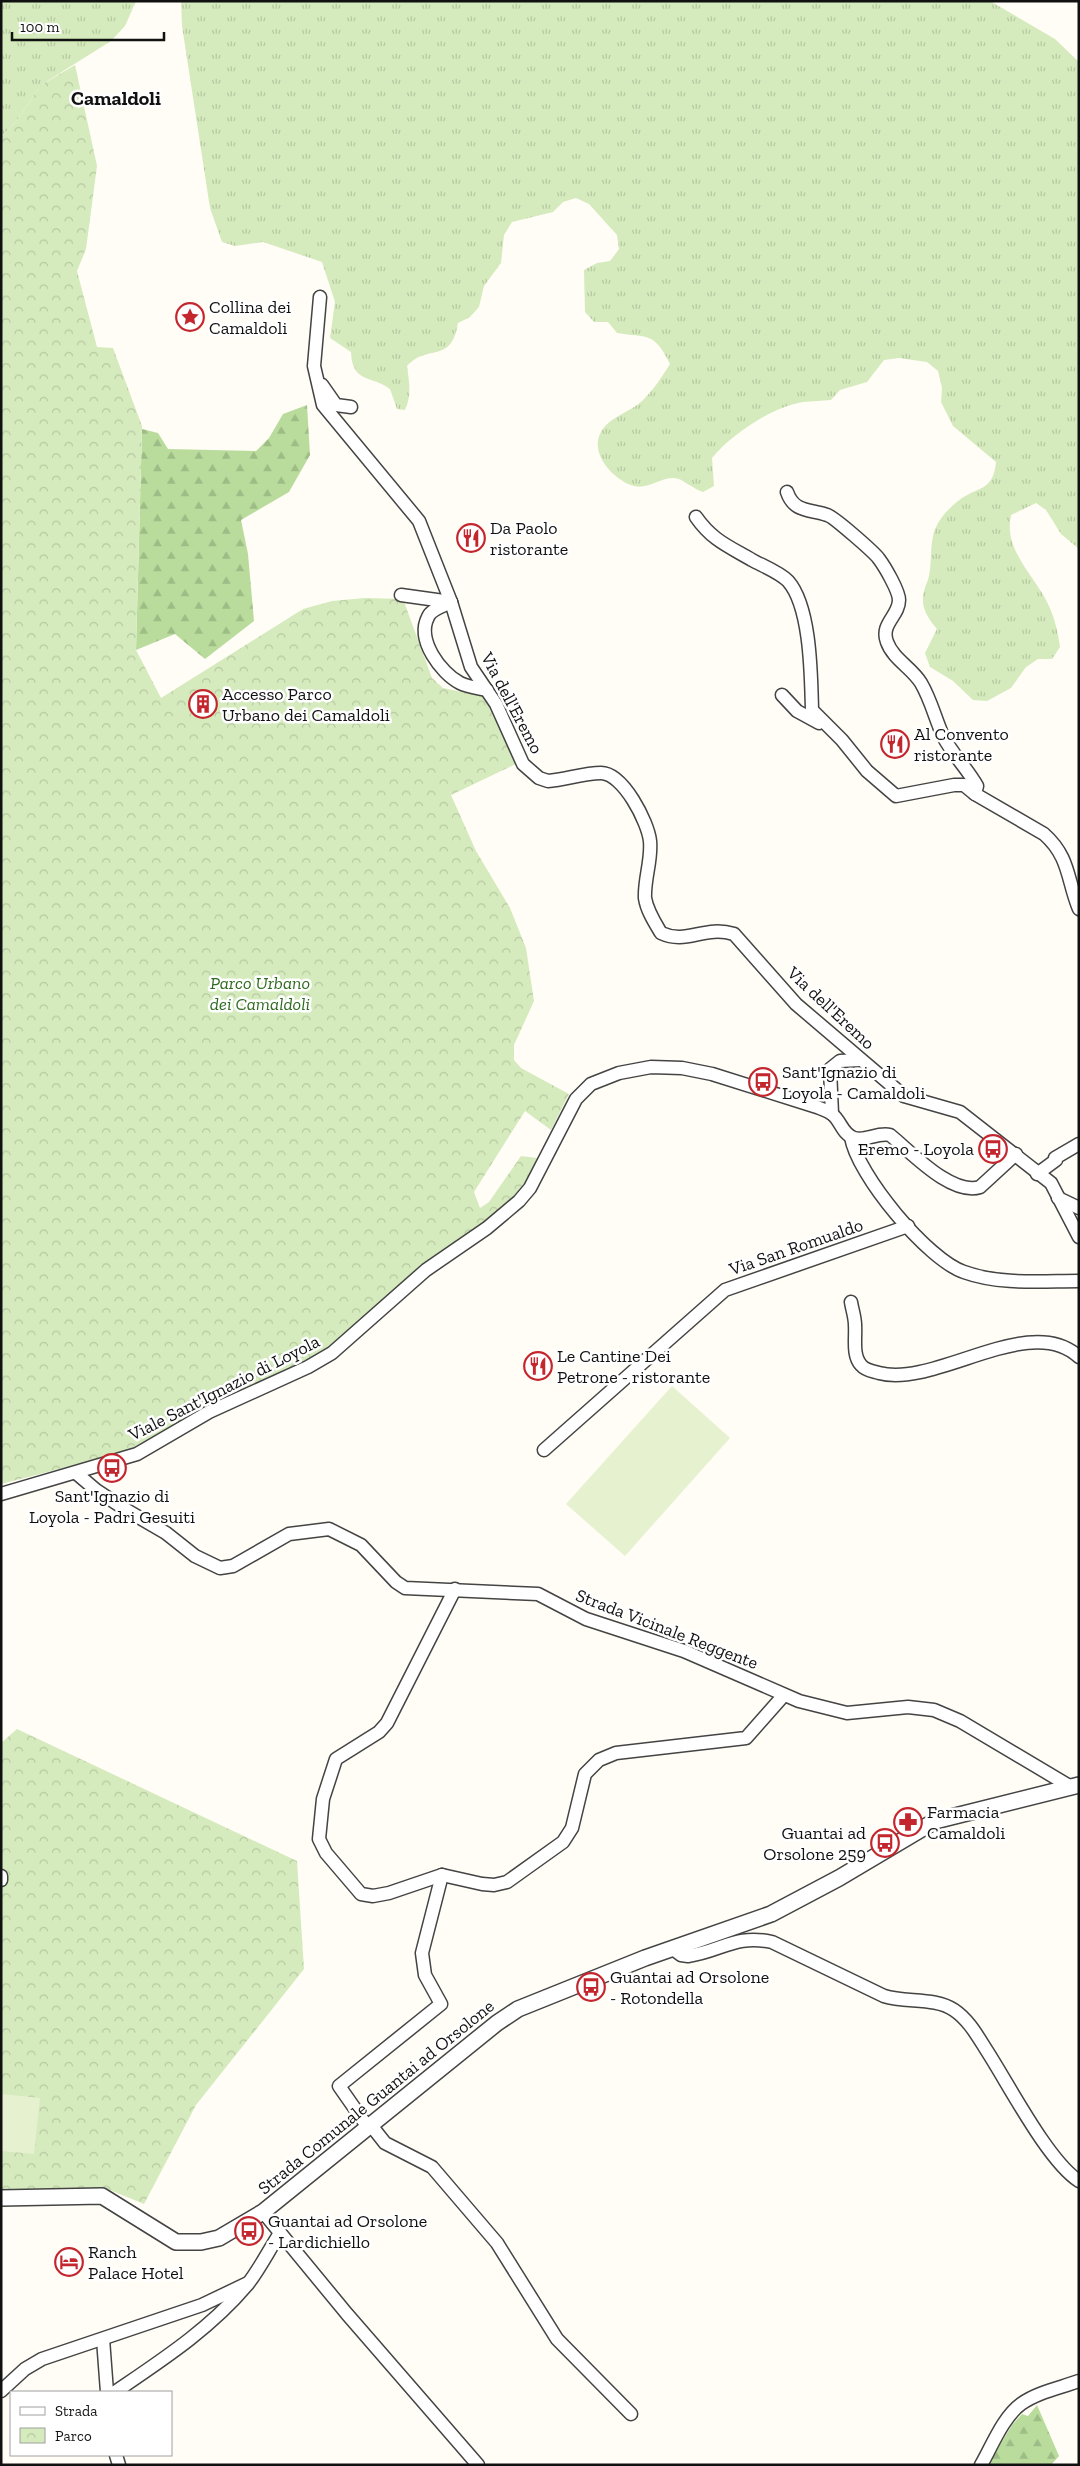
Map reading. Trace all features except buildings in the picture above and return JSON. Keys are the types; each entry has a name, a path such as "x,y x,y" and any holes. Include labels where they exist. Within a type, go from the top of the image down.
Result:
{"street":[{"name":"Via dell'Eremo","path":"320,297 314,366 322,405 419,521 451,602 467,659 476,677 487,690 507,725 523,764 534,774 548,780 602,773 612,776 622,784 644,822 650,840 645,899 650,915 661,933 679,938 711,930 722,930 734,934 745,944 786,994 860,1060 904,1096 960,1112 1016,1154 1037,1174 1051,1184 1062,1201 1079,1236"},
{"path":"316,380 336,405 351,407"},
{"path":"787,492 789,500 800,508 817,514 828,515 874,553 886,569 899,602 886,628 887,643 892,653 919,681 929,697 944,737 977,786 975,794"},
{"path":"696,517 705,530 719,543 782,577 793,589 804,616 811,677 812,710 842,740 867,771 896,796 954,785 964,785 975,794 1044,834 1054,842 1071,879 1079,909"},
{"path":"401,595 451,602"},
{"path":"451,602 433,611 428,617 426,627 428,642 435,660 454,680 466,686 487,690"},
{"path":"782,695 797,711 826,726"},
{"path":"832,1114 830,1069 840,1061 860,1060"},
{"name":"Viale Sant'Ignazio di Loyola","path":"1,1494 137,1454 209,1412 308,1367 332,1353 426,1270 487,1228 519,1201 530,1188 576,1100 591,1084 627,1071 651,1067 682,1068 712,1074 818,1107 832,1114 839,1126 851,1138"},
{"path":"1016,1154 987,1181 974,1189 963,1187 932,1172 890,1135 880,1133 859,1139 851,1138 856,1154 880,1194 924,1243 952,1267 963,1272 999,1280 1079,1281"},
{"path":"1037,1174 1056,1160 1055,1158 1079,1144"},
{"path":"1062,1201 1079,1208"},
{"name":"Via San Romualdo","path":"544,1450 725,1290 908,1226"},
{"path":"851,1302 856,1324 854,1344 861,1365 867,1370 896,1375 920,1372 996,1349 1032,1342 1065,1348 1079,1357"},
{"name":"Strada Vicinale Reggente","path":"76,1473 112,1501 166,1533 195,1556 220,1568 233,1566 289,1534 329,1529 361,1545 396,1582 405,1588 538,1594 586,1619 684,1651 799,1701 847,1713 908,1707 934,1710 960,1721 1075,1786"},
{"path":"454,1589 387,1723 379,1732 336,1759 323,1799 319,1839 326,1853 362,1894 373,1896 389,1893 442,1875 482,1884 494,1885 507,1882 563,1842 572,1828 585,1774 599,1760 616,1753 746,1738 784,1695"},
{"name":"Strada Comunale Guantai ad Orsolone","path":"1,2198 102,2196 176,2242 201,2242 220,2238 263,2212 496,2023 518,2009 645,1958 770,1914 839,1878 935,1822 1075,1786"},
{"path":"442,1875 422,1952 425,1975 441,2004 340,2086 385,2143 432,2167 497,2243 557,2339 631,2414"},
{"path":"673,1949 681,1955 688,1956 740,1940 755,1938 772,1942 895,2000 942,2004 954,2010 967,2022 980,2040 1047,2146 1066,2172 1079,2181"},
{"path":"263,2212 475,2464"},
{"path":"116,2391 176,2351 211,2322 248,2283 280,2233"},
{"path":"1,2392 10,2382 42,2359 202,2305 248,2283"},
{"path":"104,2338 107,2391"},
{"path":"981,2465 1006,2421 1020,2405 1040,2394 1079,2381"}],"green space":[{"path":"1,1 136,1 125,26 111,41 41,85 15,123 1,137"},
{"path":"181,1 990,1 1055,39 1079,62 1079,549 1061,534 1046,510 1036,503 1011,515 1010,528 1016,551 1043,595 1053,616 1060,647 1052,659 1038,659 1026,667 1011,688 987,701 973,700 953,681 930,667 925,653 937,629 925,611 923,596 929,576 934,533 942,517 953,505 989,483 996,462 953,426 941,402 942,388 938,371 927,362 899,358 884,360 867,382 840,390 831,400 791,405 779,409 753,423 730,440 712,458 714,486 703,492 679,479 673,478 646,486 634,486 619,479 612,473 601,458 598,450 600,434 615,418 645,398 670,364 654,341 643,336 617,333 608,322 594,322 585,312 584,270 597,263 610,261 619,249 617,235 589,204 576,198 563,202 553,212 512,222 504,235 501,263 484,286 479,307 470,317 458,323 455,336 444,349 423,355 407,366 409,399 405,410 397,409 390,389 359,374 352,362 351,352 330,338 335,302 322,262 263,242 235,246 222,242 210,208 182,26"},
{"name":"Parco Urbano dei Camaldoli","path":"75,65 97,166 86,249 77,271 97,347 113,348 142,426 136,650 161,698 303,609 332,601 365,598 403,599 432,678 443,688 486,697 494,709 518,763 451,795 476,851 510,908 526,948 534,1001 514,1045 514,1060 521,1068 569,1094 551,1130 525,1111 474,1192 480,1208 489,1202 521,1156 537,1158 530,1179 508,1207 421,1268 333,1345 312,1359 121,1453 1,1484 1,137 15,123 41,85"},
{"path":"307,405 310,455 289,492 241,520 248,554 254,621 205,659 175,634 136,650 142,429 158,433 168,449 256,451 269,438 283,414"},
{"path":"672,1386 730,1438 625,1556 566,1504"},
{"path":"17,1729 297,1861 304,1969 196,2105 144,2204 105,2188 1,2190 1,1743"},
{"path":"1,2094 40,2098 34,2154 1,2151"},
{"path":"1037,2405 1059,2456 1051,2465 988,2465 1012,2425 1022,2414 1028,2416"}],"place":[{"name":"Collina dei Camaldoli","path":"190,317"},
{"name":"Da Paolo ristorante","path":"471,538"},
{"name":"Accesso Parco Urbano dei Camaldoli","path":"203,704"},
{"name":"Al Convento ristorante","path":"895,744"},
{"name":"Sant'Ignazio di Loyola - Camaldoli","path":"763,1082"},
{"name":"Eremo - Loyola","path":"993,1149"},
{"name":"Le Cantine Dei Petrone - ristorante","path":"538,1366"},
{"name":"Sant'Ignazio di Loyola - Padri Gesuiti","path":"112,1468"},
{"name":"Farmacia Camaldoli","path":"908,1822"},
{"name":"Guantai ad Orsolone 259","path":"885,1843"},
{"name":"Guantai ad Orsolone - Rotondella","path":"591,1987"},
{"name":"Guantai ad Orsolone - Lardichiello","path":"249,2231"},
{"name":"Ranch Palace Hotel","path":"69,2262"}],"district":[{"name":"Camaldoli","path":"116,98"}]}
